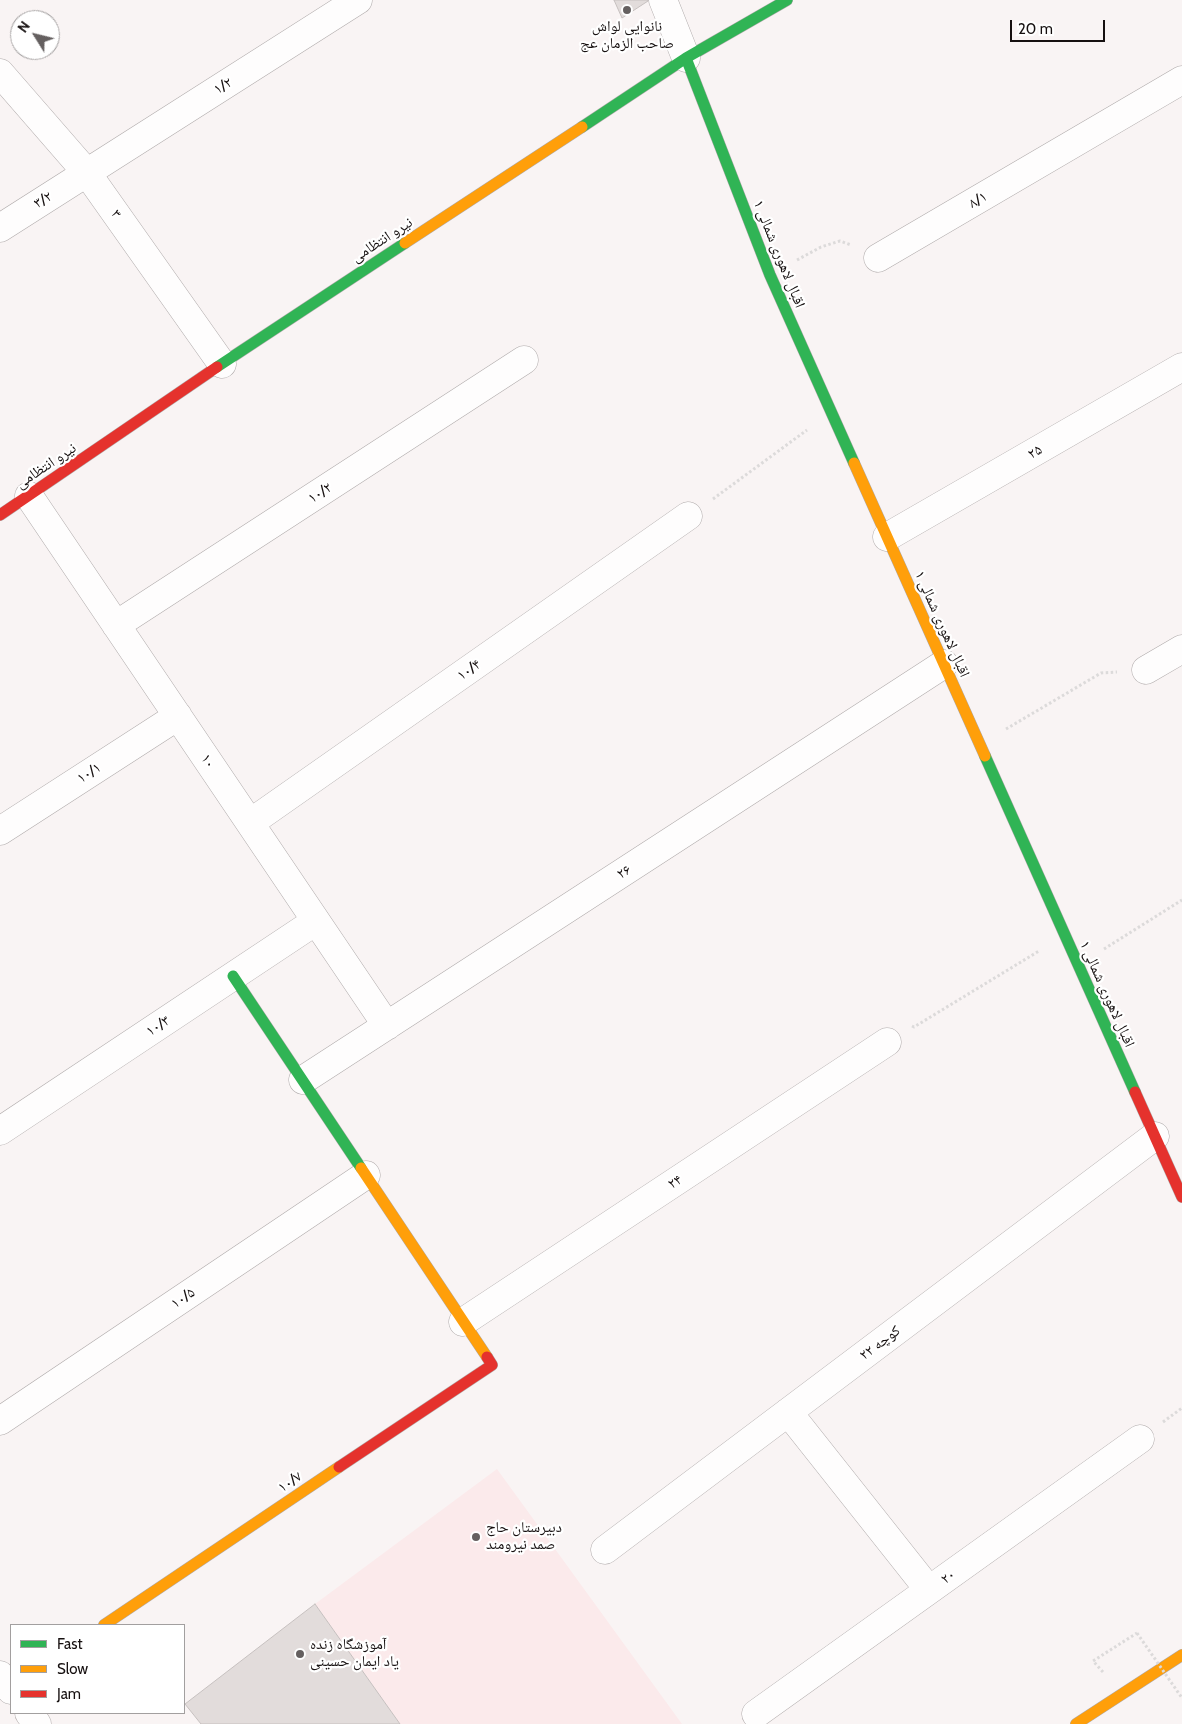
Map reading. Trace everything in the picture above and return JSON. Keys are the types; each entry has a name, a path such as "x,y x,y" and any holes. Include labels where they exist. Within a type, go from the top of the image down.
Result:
{"street":[{"name":"۱/۲","path":"87,173 358,0"},
{"path":"663,0 686,58"},
{"name":"نیرو انتظامی","path":"0,515 222,364 686,58 787,0"},
{"name":"اقبال لاهوری شمالی ۱","path":"686,58 770,275 1182,1197"},
{"name":"۳","path":"0,73 87,173 222,364"},
{"name":"۸/۱","path":"878,258 1182,80"},
{"name":"۳/۲","path":"0,228 87,173"},
{"name":"۱۰/۲","path":"116,625 524,360"},
{"name":"۲۵","path":"887,537 1182,367"},
{"name":"۱۰","path":"29,496 387,1026"},
{"name":"۱۰/۴","path":"250,823 688,516"},
{"path":"1146,670 1182,649"},
{"name":"۲۶","path":"303,1080 944,664"},
{"name":"۱۰/۱","path":"0,831 178,716"},
{"name":"۱۰/۳","path":"0,1131 316,922"},
{"path":"233,976 463,1322"},
{"name":"۲۴","path":"463,1322 887,1042"},
{"name":"کوچه ۲۲","path":"605,1550 1155,1136"},
{"name":"۱۰/۵","path":"0,1422 366,1175"},
{"name":"۱۰/۷","path":"104,1624 492,1365 463,1322"},
{"path":"788,1412 929,1590"},
{"name":"۲۰","path":"756,1714 1140,1439"},
{"path":"1076,1724 1182,1655"},
{"path":"0,1675 10,1689"}],"path":[{"path":"770,275 822,247 840,241 858,247 878,258"},
{"path":"688,516 832,412"},
{"path":"980,744 1101,673 1146,670"},
{"path":"1078,965 1182,900"},
{"path":"887,1042 911,1025 914,1027 1065,934"},
{"path":"1093,1661 1137,1633 1182,1698"}],"shaded area":[{"name":"دبیرستان حاج صمد نیرومند","path":"497,1469 682,1724 400,1724 315,1604"}],"building":[{"name":"نانوایی لواش صاحب الزمان عج","path":"614,0 648,0 648,1 622,18"},
{"name":"آموزشگاه زنده یاد ایمان حسینی","path":"315,1604 400,1724 201,1724 185,1704"}],"traffic: fast":[{"path":"582,127 686,58 787,0"},
{"path":"686,58 770,275 854,463"},
{"path":"217,367 405,243"},
{"path":"985,756 1135,1092"},
{"path":"233,976 361,1168"}],"traffic: slow":[{"path":"405,243 582,127"},
{"path":"854,463 985,756"},
{"path":"361,1168 487,1357"},
{"path":"105,1624 339,1467"},
{"path":"1076,1724 1182,1655"}],"traffic: jam":[{"path":"0,515 217,367"},
{"path":"1135,1092 1182,1197"},
{"path":"339,1467 492,1365 487,1357"}],"place":[{"name":"نانوایی لواش صاحب الزمان عج","path":"627,10"},
{"name":"دبیرستان حاج صمد نیرومند","path":"476,1537"},
{"name":"آموزشگاه زنده یاد ایمان حسینی","path":"300,1654"}]}
